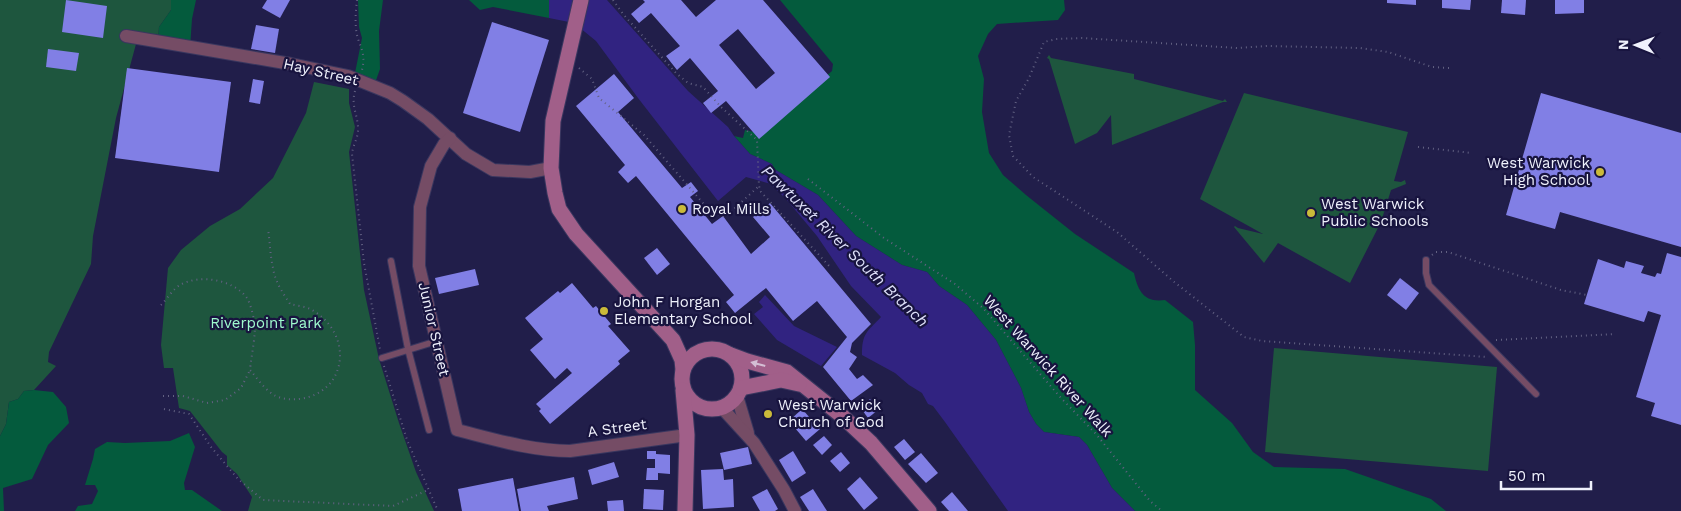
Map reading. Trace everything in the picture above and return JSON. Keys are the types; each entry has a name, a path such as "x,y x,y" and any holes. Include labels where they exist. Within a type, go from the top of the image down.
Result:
{"main road":[{"path":"581,0 556,105 550,168 559,209 576,234 673,340 682,360 682,386 688,435 685,511"},
{"path":"673,340 708,349 716,349 747,361 787,372 842,416 871,443 929,511"},
{"path":"683,370 692,356 708,349"},
{"path":"688,435 694,422 730,403 739,392 742,379 741,370 731,355"},
{"path":"739,392 781,380 803,385"},
{"path":"682,386 686,395 693,403 702,408 717,409"}],"street":[{"name":"Hay Street","path":"126,36 323,70 359,80 390,93 403,101 428,119 466,154 493,170 530,172 550,168"},
{"name":"Junior Street","path":"450,138 444,144 431,166 420,207 419,266 457,430 496,440 551,450"},
{"path":"739,392 749,437"},
{"path":"717,409 749,437 784,490 795,511"},
{"name":"A Street","path":"551,450 570,451 688,435"}],"lane":[{"path":"1426,260 1426,273 1429,284 1536,394"},
{"path":"391,261 408,349 430,430"},
{"path":"382,358 437,341"}],"path":[{"path":"357,0 357,36 363,48 364,58 353,100 358,126 352,154 366,272 382,358 407,440 438,511"},
{"path":"613,0 622,14 676,73 688,83 703,87 721,108 757,140 758,186 761,192 831,268"},
{"path":"1449,68 1432,67 1388,52 1360,48 1267,46 1237,48 1082,38 1056,39 1044,42 1029,78 1016,101 1009,135 1013,156 1033,177 1117,232 1173,281 1244,337 1262,341 1501,358"},
{"path":"569,51 592,79 599,98 644,135 709,210 725,217 758,186"},
{"path":"1418,147 1472,153"},
{"name":"West Warwick River Walk","path":"808,179 884,238 955,284 983,308 1061,398 1096,434 1150,500 1162,511"},
{"path":"250,370 261,384 274,395 290,400 311,398 324,389 335,376 341,360 340,342 334,329 326,320 311,309 290,304 279,286 272,270 272,250 268,229"},
{"path":"1426,260 1436,252 1448,252 1560,290 1587,295"},
{"path":"161,305 178,286 191,280 207,279 219,281 235,287 247,298 255,321 250,370 241,388 225,400 207,403 183,396 163,396"},
{"path":"1483,340 1615,334"},
{"path":"164,409 189,414 211,447 233,472 263,500 393,506 428,490"}],"green space":[{"path":"0,0 171,0 171,10 159,27 158,45 136,44 116,118 93,236 91,264 49,352 48,362 56,366 34,390 24,391 18,399 9,402 6,424 0,436"},
{"path":"171,0 196,0 192,19 190,48 158,45 159,27 171,10"},
{"path":"358,0 383,0 379,31 380,69 374,86 354,78 362,38 359,27"},
{"path":"469,0 549,0 549,18 493,7 480,10"},
{"path":"780,0 1064,0 1065,10 1058,20 997,24 988,34 978,56 984,79 982,112 989,153 1003,175 1075,234 1134,273 1140,290 1147,298 1165,300 1193,322 1195,390 1232,423 1253,452 1274,467 1345,469 1431,499 1446,511 1135,511 1112,488 1087,445 1079,437 1044,432 1036,424 1029,412 1021,388 996,340 967,305 939,286 927,272 902,265 856,236 818,195 774,169 772,164 750,154 734,136 743,138 745,130 754,132 771,124 832,71 833,64"},
{"path":"1049,55 1051,58 1134,74 1134,79 1223,101 1225,99 1227,102 1112,145 1111,115 1097,133 1075,144 1049,59 1047,58"},
{"name":"Riverpoint Park","path":"314,82 349,89 349,103 355,127 349,152 364,290 379,359 399,423 416,472 434,511 248,511 252,497 237,474 227,465 227,456 190,411 179,408 173,368 164,368 161,345 168,268 181,250 210,226 240,209 273,178 306,113"},
{"path":"1244,93 1408,132 1394,181 1401,182 1405,180 1406,184 1391,190 1381,222 1350,283 1278,243 1264,263 1234,227 1263,234 1200,199"},
{"path":"1274,348 1497,367 1488,471 1265,452"},
{"path":"24,391 53,392 66,407 69,423 48,445 32,479 3,488 4,511 0,511 0,436 6,424 9,402 18,399"},
{"path":"189,433 195,447 184,483 185,490 192,490 222,511 75,511 78,506 92,504 98,491 95,485 85,485 95,449 107,442 170,441"}],"water":[{"name":"Pawtuxet River South Branch","path":"549,0 607,0 688,91 728,127 750,154 772,164 774,169 818,195 856,236 902,265 927,272 939,286 967,305 996,340 1021,388 1029,412 1036,424 1044,432 1079,437 1087,445 1112,488 1135,511 1008,511 945,422 933,406 928,404 922,393 895,373 862,355 866,333 881,317 851,286 817,236 786,199 771,184 746,177 718,201 596,41 574,23 549,18"},
{"path":"765,295 794,326 837,347 821,366 777,340 754,314 763,307 759,302"}],"building":[{"path":"66,0 107,6 103,38 62,32"},
{"path":"267,0 290,0 280,18 262,8"},
{"path":"643,0 681,0 696,17 716,0 763,0 830,77 759,139 726,101 711,113 703,103 718,91 690,58 677,70 666,56 680,46 651,13 639,23 631,14 645,2","holes":["738,29 775,73 756,89 719,45"]},
{"path":"1387,0 1416,0 1416,5 1387,3"},
{"path":"1442,0 1471,0 1470,10 1442,8"},
{"path":"1502,0 1526,0 1525,15 1501,13"},
{"path":"1555,0 1584,0 1584,13 1555,14"},
{"path":"492,22 549,40 520,132 463,113"},
{"path":"256,25 279,29 275,53 251,49"},
{"path":"48,49 79,53 76,71 46,67"},
{"path":"127,68 231,82 219,172 115,158"},
{"name":"Royal Mills","path":"614,74 634,98 618,112 682,188 691,182 698,191 690,197 712,224 723,216 751,254 770,237 753,217 770,203 871,324 852,343 850,352 857,357 849,369 857,379 863,375 873,385 851,401 823,367 847,337 817,301 793,321 766,288 735,313 726,302 734,295 636,176 628,183 618,172 625,165 576,106"},
{"path":"253,79 264,81 260,104 249,102"},
{"name":"West Warwick High School","path":"1541,93 1681,133 1681,247 1560,212 1555,229 1506,215"},
{"path":"657,248 670,264 657,275 644,258"},
{"path":"1667,253 1681,257 1681,425 1651,416 1655,403 1636,397 1661,315 1648,311 1644,322 1584,304 1598,259 1624,268 1626,261 1644,266 1641,273 1655,277 1657,273 1661,274"},
{"path":"475,269 479,285 439,294 435,278"},
{"path":"1400,278 1419,293 1406,310 1387,295"},
{"path":"572,283 593,308 596,306 611,324 608,326 630,351 618,361 620,364 550,424 539,411 541,409 536,404 572,373 567,368 555,379 530,350 543,339 525,318 558,291 560,293"},
{"path":"870,399 878,410 868,418 860,407"},
{"path":"802,409 820,429 806,441 789,421"},
{"path":"824,436 832,445 822,455 813,445"},
{"path":"904,439 915,452 905,460 894,447"},
{"path":"748,447 752,464 724,470 720,453"},
{"path":"647,451 656,451 656,454 670,455 670,474 658,473 658,480 646,480 647,468 655,468 655,459 647,459"},
{"path":"793,451 806,473 792,482 779,460"},
{"path":"841,452 850,463 840,472 830,461"},
{"path":"921,453 938,473 926,483 908,464"},
{"path":"614,462 619,477 592,485 588,470"},
{"path":"723,469 724,480 733,479 734,507 703,509 701,470"},
{"path":"574,477 578,499 547,506 549,511 521,511 517,489"},
{"path":"860,477 878,498 864,510 847,489"},
{"path":"513,478 519,511 462,511 458,489"},
{"path":"644,489 664,490 663,510 643,509"},
{"path":"767,489 778,509 775,511 760,511 752,497"},
{"path":"813,489 827,511 809,511 800,497"},
{"path":"952,492 968,511 949,511 941,502"},
{"path":"623,500 624,511 608,511 607,501"}],"place":[{"name":"West Warwick High School","path":"1600,172"},
{"name":"Royal Mills","path":"682,209"},
{"name":"West Warwick Public Schools","path":"1311,213"},
{"name":"John F Horgan Elementary School","path":"604,311"},
{"name":"West Warwick Church of God","path":"768,414"}]}
